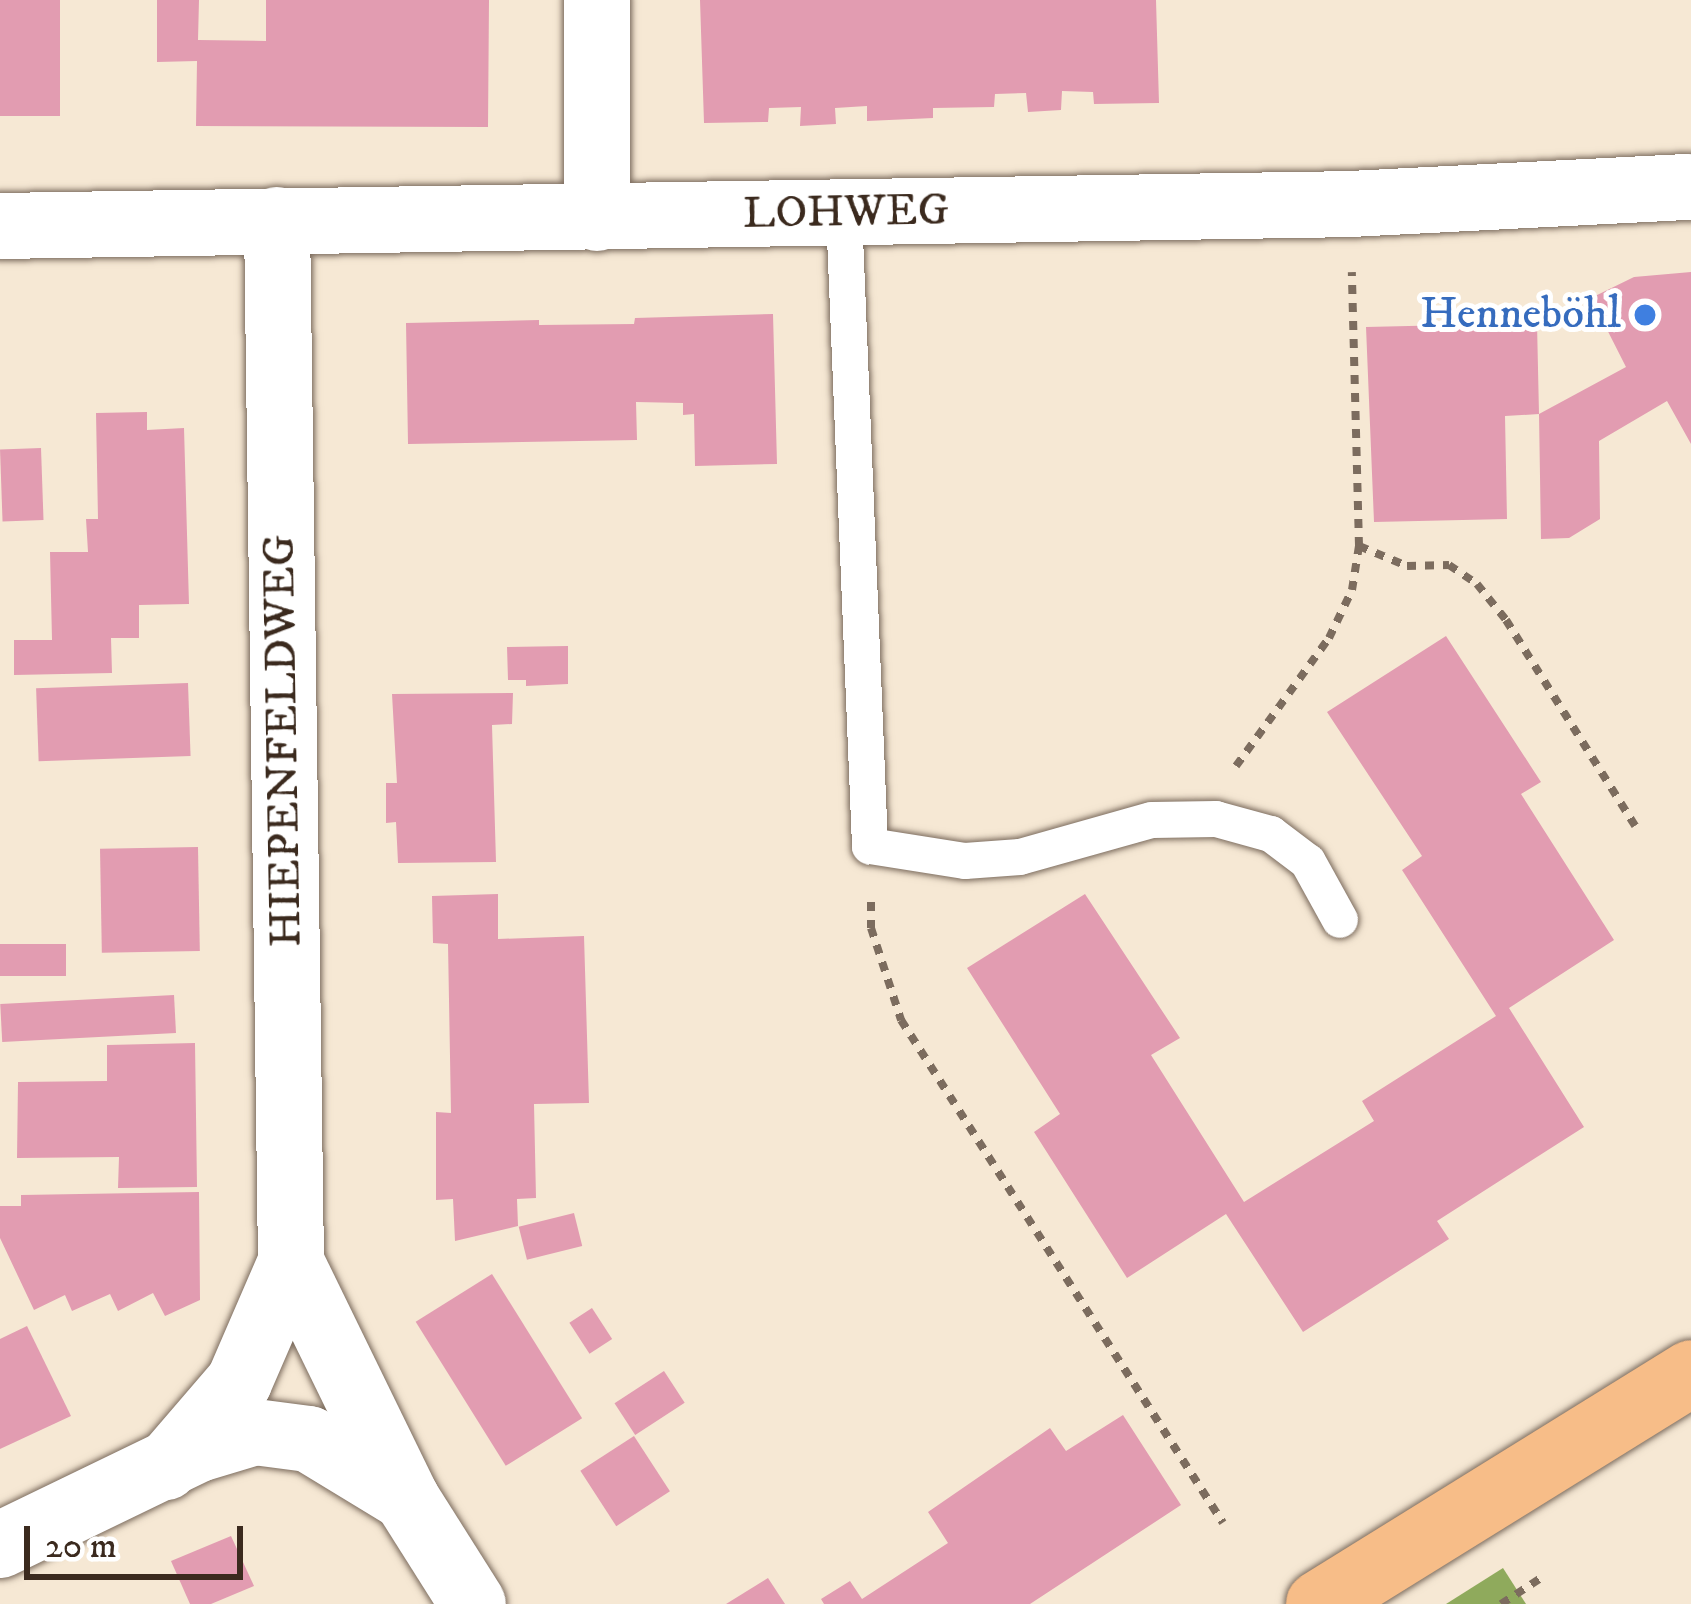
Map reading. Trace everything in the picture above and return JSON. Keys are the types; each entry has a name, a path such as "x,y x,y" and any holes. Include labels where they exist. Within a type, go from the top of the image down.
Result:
{"main road":[{"path":"1319,1604 1691,1373"}],"street":[{"path":"597,0 597,218"},
{"name":"LOHWEG","path":"0,226 1350,204 1691,187"},
{"name":"HIEPENFELDWEG","path":"277,220 291,1262"},
{"path":"166,1467 239,1382 291,1262"},
{"path":"291,1262 406,1498 473,1604"},
{"path":"0,1545 199,1449 255,1432 309,1438 406,1498"}],"lane":[{"path":"844,212 870,846 965,861 1001,859 1152,820 1195,820 1270,834 1308,862 1340,920"}],"path":[{"path":"1195,820 1329,638 1352,590 1359,546 1350,204"},
{"path":"1359,546 1407,566 1449,565 1477,584 1506,620 1635,826"},
{"path":"870,846 871,928 901,1021 1223,1523"},
{"path":"1501,1604 1544,1576"}],"green space":[{"path":"1503,1568 1526,1604 1446,1604"}],"building":[{"path":"0,0 60,0 60,116 0,116"},
{"path":"157,0 199,0 198,40 266,41 266,0 489,0 488,127 196,126 197,61 157,62"},
{"path":"700,0 1156,0 1159,103 1094,104 1093,92 1062,91 1061,110 1028,112 1026,93 995,94 994,107 933,108 933,118 867,121 867,106 835,108 836,124 800,126 801,107 769,108 768,122 704,123"},
{"path":"1691,272 1691,444 1667,401 1599,441 1600,519 1569,538 1541,539 1539,414 1626,367 1591,298 1634,277"},
{"path":"773,314 777,464 695,466 694,414 683,415 683,403 636,402 637,440 408,444 406,323 634,324 635,318"},
{"path":"1537,323 1539,414 1505,416 1507,519 1374,522 1366,327"},
{"path":"147,412 147,430 184,428 189,604 139,605 139,638 111,638 112,673 14,675 14,640 52,640 50,552 88,552 86,519 98,519 96,413"},
{"path":"41,448 44,520 3,521 0,449"},
{"path":"1446,636 1541,782 1521,794 1614,940 1509,1008 1584,1127 1437,1221 1449,1239 1303,1332 1226,1214 1127,1278 1034,1132 1060,1114 967,968 1085,894 1180,1038 1151,1055 1244,1202 1374,1121 1362,1101 1496,1016 1402,870 1422,856 1327,712"},
{"path":"568,646 568,684 526,686 526,680 508,680 507,647"},
{"path":"188,683 191,756 39,761 36,688"},
{"path":"513,693 512,724 492,725 496,862 398,863 396,822 386,823 386,783 397,783 392,694"},
{"path":"198,847 200,951 102,953 100,849"},
{"path":"498,894 498,939 584,936 589,1103 534,1104 536,1198 517,1199 518,1226 455,1241 453,1199 436,1200 436,1112 451,1113 448,944 433,943 432,896"},
{"path":"0,944 66,944 66,976 0,976"},
{"path":"174,995 176,1033 2,1042 0,1004"},
{"path":"195,1043 197,1187 118,1188 119,1157 17,1158 18,1082 107,1081 107,1045"},
{"path":"199,1192 200,1300 165,1316 153,1293 118,1311 110,1294 72,1311 65,1295 34,1310 0,1238 0,1206 21,1206 21,1195"},
{"path":"574,1213 582,1246 527,1260 519,1227"},
{"path":"492,1274 582,1418 506,1466 416,1322"},
{"path":"592,1308 612,1339 590,1354 569,1323"},
{"path":"27,1326 71,1416 0,1449 0,1339"},
{"path":"664,1371 685,1403 635,1435 615,1403"},
{"path":"1123,1415 1181,1505 1030,1604 824,1604 821,1599 850,1581 862,1599 948,1543 928,1512 1050,1428 1066,1451"},
{"path":"634,1436 670,1491 616,1526 580,1471"},
{"path":"231,1536 254,1586 211,1604 190,1604 171,1561"},
{"path":"768,1578 785,1604 726,1604"}],"place":[{"name":"Henneböhl","path":"1645,315"}]}
